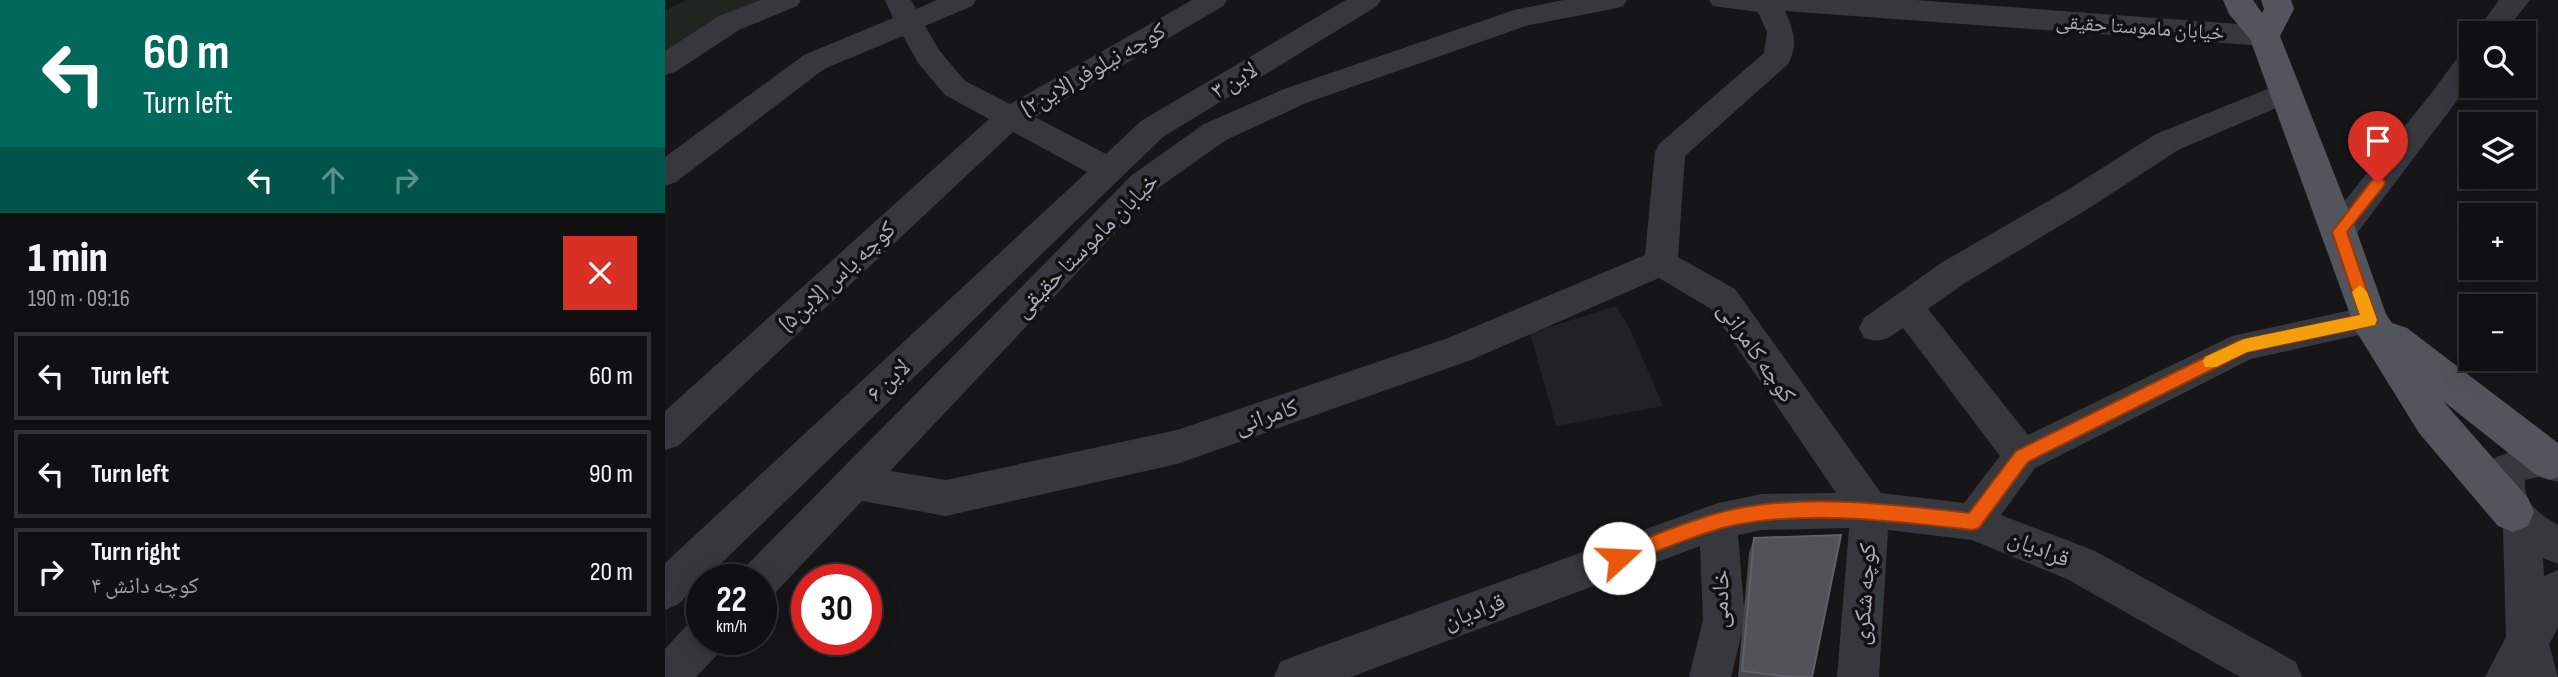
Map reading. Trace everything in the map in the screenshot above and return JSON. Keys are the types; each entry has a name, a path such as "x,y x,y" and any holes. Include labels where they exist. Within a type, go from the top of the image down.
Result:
{"main road":[{"path":"2238,0 2240,7 2264,36 2339,232 2369,320 2433,420 2518,517"},
{"path":"2264,36 2279,9 2276,0"},
{"path":"2369,320 2554,463"}],"street":[{"path":"665,65 729,23 787,0"},
{"path":"665,174 814,62 903,10 962,0"},
{"name":"کوچه نیلوفر (لاین۲)","path":"1010,118 1213,0"},
{"name":"لاین ۳","path":"1111,170 1152,129 1367,0"},
{"name":"خیابان ماموستا حقیقی","path":"776,564 1143,183 1215,132 1295,96 1524,17 1613,0"},
{"name":"خیابان ماموستا حقیقی","path":"1723,0 1785,2 2264,36"},
{"path":"2498,21 2516,0"},
{"path":"1661,262 1670,152 1778,57 1785,2"},
{"path":"903,10 928,56 955,88 1111,170"},
{"path":"2339,232 2459,77"},
{"path":"1876,328 1953,272 2080,198 2167,142 2285,93"},
{"name":"کوچه یاس (لاین۵)","path":"665,434 1010,118"},
{"name":"لاین ۶","path":"665,590 1111,170"},
{"name":"کامرانی","path":"855,482 946,498 1177,447 1459,349 1661,262"},
{"name":"کوچه کامرانی","path":"1661,262 1723,299 1870,510"},
{"path":"1906,306 2022,456"},
{"path":"1973,522 2022,456 2244,346 2369,320"},
{"path":"2554,463 2524,460 2507,470 2503,489 2518,517 2535,534 2558,545"},
{"name":"قرادیان","path":"1295,677 1718,521 1762,512 1870,510 1973,522 2081,565 2281,677"},
{"name":"کوچه شکری","path":"1858,677 1870,510"},
{"path":"2518,517 2533,659"},
{"name":"خادمی","path":"1710,677 1724,620 1718,521"},
{"path":"2506,677 2533,659 2558,590"},
{"path":"667,677 688,655"}],"shaded area":[{"path":"687,0 769,0 665,53 665,10"},
{"path":"1616,306 1629,327 1663,406 1556,426 1530,333"}],"building":[{"path":"1841,535 1812,677 1742,671 1754,538"}],"slow traffic":[{"path":"2211,362 2244,346 2369,320 2360,292"}],"route":[{"path":"1619,558 1718,521 1762,512 1870,510 1973,522 2022,456 2244,346 2369,320 2339,232 2378,183"}]}
